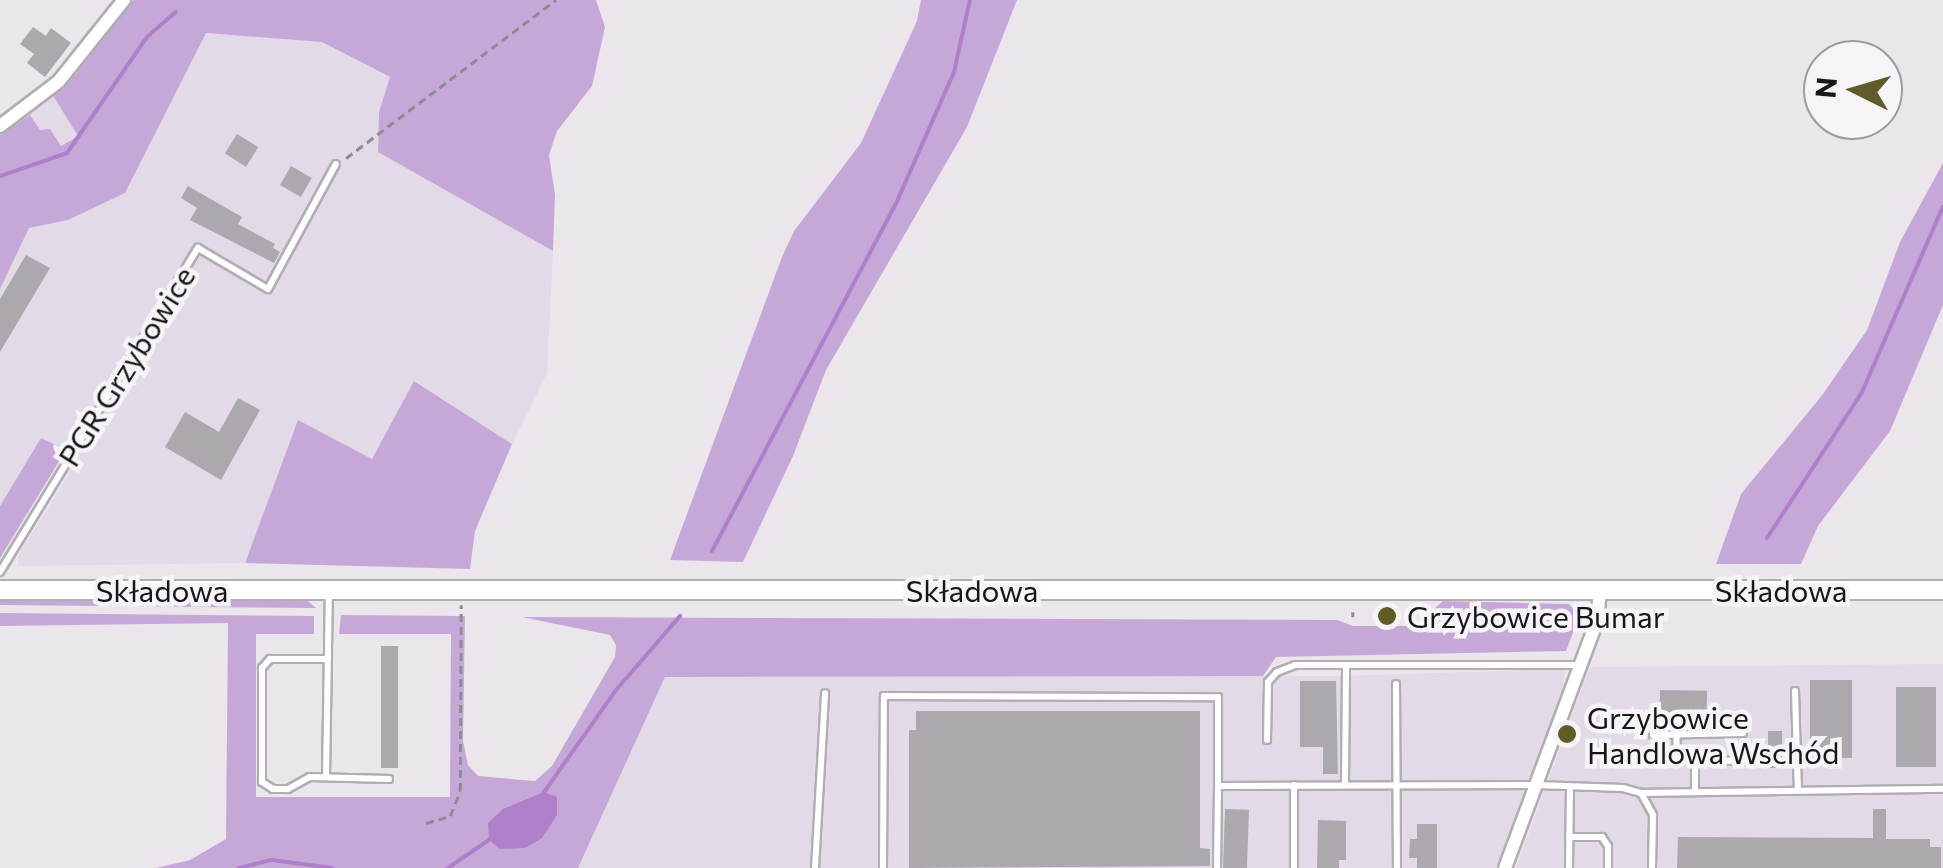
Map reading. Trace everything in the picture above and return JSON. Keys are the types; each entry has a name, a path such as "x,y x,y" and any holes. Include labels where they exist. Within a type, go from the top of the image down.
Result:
{"main road":[{"name":"Składowa","path":"0,590 1943,590"}],"street":[{"path":"0,126 60,81 124,0"},
{"path":"1506,868 1598,620 1600,590"}],"lane":[{"name":"PGR Grzybowice","path":"0,572 198,248 268,289 336,164"},
{"path":"326,777 329,591"},
{"path":"328,658 270,659 262,668 262,782 273,789 288,789 301,780 326,777 389,779"},
{"path":"1267,740 1268,682 1277,672 1295,665 1581,665"},
{"path":"1346,665 1346,785"},
{"path":"1396,684 1397,868"},
{"path":"1795,691 1798,790"},
{"path":"815,868 825,693"},
{"path":"883,868 884,696 1218,697 1217,868"},
{"path":"1676,718 1677,760"},
{"path":"1653,735 1743,732"},
{"path":"1695,760 1695,791"},
{"path":"1658,761 1737,760"},
{"path":"1294,785 1294,868"},
{"path":"1218,786 1536,785 1623,788 1641,793 1943,789"},
{"path":"1569,868 1570,788"},
{"path":"1641,793 1654,815 1652,868"},
{"path":"1569,837 1602,837 1608,846 1608,868"}],"path":[{"path":"336,164 556,0"},
{"path":"426,822 450,816 460,790 461,590"},
{"path":"1413,612 1413,622"}],"shaded area":[{"path":"133,0 596,0 605,27 592,86 557,131 549,155 555,195 553,251 378,152 379,112 390,77 322,42 206,33 125,193 68,220 29,228 0,289 0,135 30,115 40,130 50,129 61,146 78,136 52,94 76,74"},
{"path":"921,0 1017,0 967,127 826,370 793,456 743,562 670,560 782,257 794,231 861,143 917,21"},
{"path":"205,33 322,42 390,78 379,112 378,152 553,251 547,373 512,444 415,381 372,459 298,420 245,563 18,566 18,556 79,458 41,438 0,506 0,289 29,228 68,220 125,193"},
{"path":"52,94 78,135 61,147 50,129 40,130 30,115"},
{"path":"1943,163 1943,305 1890,431 1818,526 1801,564 1716,564 1741,494 1823,394 1867,330 1900,242"},
{"path":"414,381 512,444 475,531 470,569 245,563 298,420 372,459"},
{"path":"41,438 66,450 0,558 0,506"},
{"path":"0,597 304,598 316,608 0,605"},
{"path":"1443,601 1569,604 1579,617 1566,651 1276,657 1263,676 665,677 578,868 156,868 190,860 226,839 228,623 0,626 0,613 314,616 314,634 256,634 256,797 450,797 451,634 339,634 341,615 465,616 463,741 468,765 478,776 535,781 552,766 615,657 616,645 610,635 522,617 1337,620 1353,626 1415,626"},
{"path":"1943,664 1943,868 1516,868 1590,667"},
{"path":"1565,669 1562,697 1500,868 578,868 665,677 1339,676"},
{"path":"544,792 557,797 557,815 542,838 525,848 500,849 489,840 488,823 503,809"}],"building":[{"path":"33,27 46,36 51,28 71,43 45,77 27,63 34,54 20,44"},
{"path":"237,134 258,147 246,167 225,154"},
{"path":"291,166 312,178 301,197 280,185"},
{"path":"188,186 242,217 238,224 275,244 273,248 280,252 274,263 190,220 197,208 181,198"},
{"path":"26,255 50,268 0,352 0,299"},
{"path":"238,398 260,410 221,480 165,447 185,412 219,432"},
{"path":"381,646 398,646 398,768 381,768"},
{"path":"1810,680 1852,680 1852,758 1810,758"},
{"path":"1300,681 1336,681 1338,774 1323,774 1323,747 1300,747"},
{"path":"1896,687 1936,687 1936,767 1896,767"},
{"path":"1660,690 1707,691 1707,713 1660,712"},
{"path":"916,711 1200,711 1200,848 1210,849 1210,866 909,868 909,730 916,730"},
{"path":"1768,731 1782,731 1782,768 1768,768"},
{"path":"1225,809 1249,810 1247,868 1223,868"},
{"path":"1873,809 1886,809 1886,839 1930,839 1930,847 1941,847 1941,868 1677,868 1678,837 1873,838"},
{"path":"1318,820 1346,821 1346,860 1339,860 1339,868 1317,868"},
{"path":"1417,824 1437,824 1437,868 1417,868 1417,858 1409,858 1410,839 1417,839"}],"waterway":[{"path":"712,551 898,199 954,72 970,0"},
{"path":"0,176 67,153 147,37 176,12"},
{"path":"1767,538 1862,392 1943,207"},
{"path":"542,795 616,690 680,616"},
{"path":"448,868 490,839"},
{"path":"239,868 272,860 332,868"}],"place":[{"name":"Grzybowice Bumar","path":"1387,616"},
{"name":"Grzybowice Handlowa Wschód","path":"1567,734"}]}
